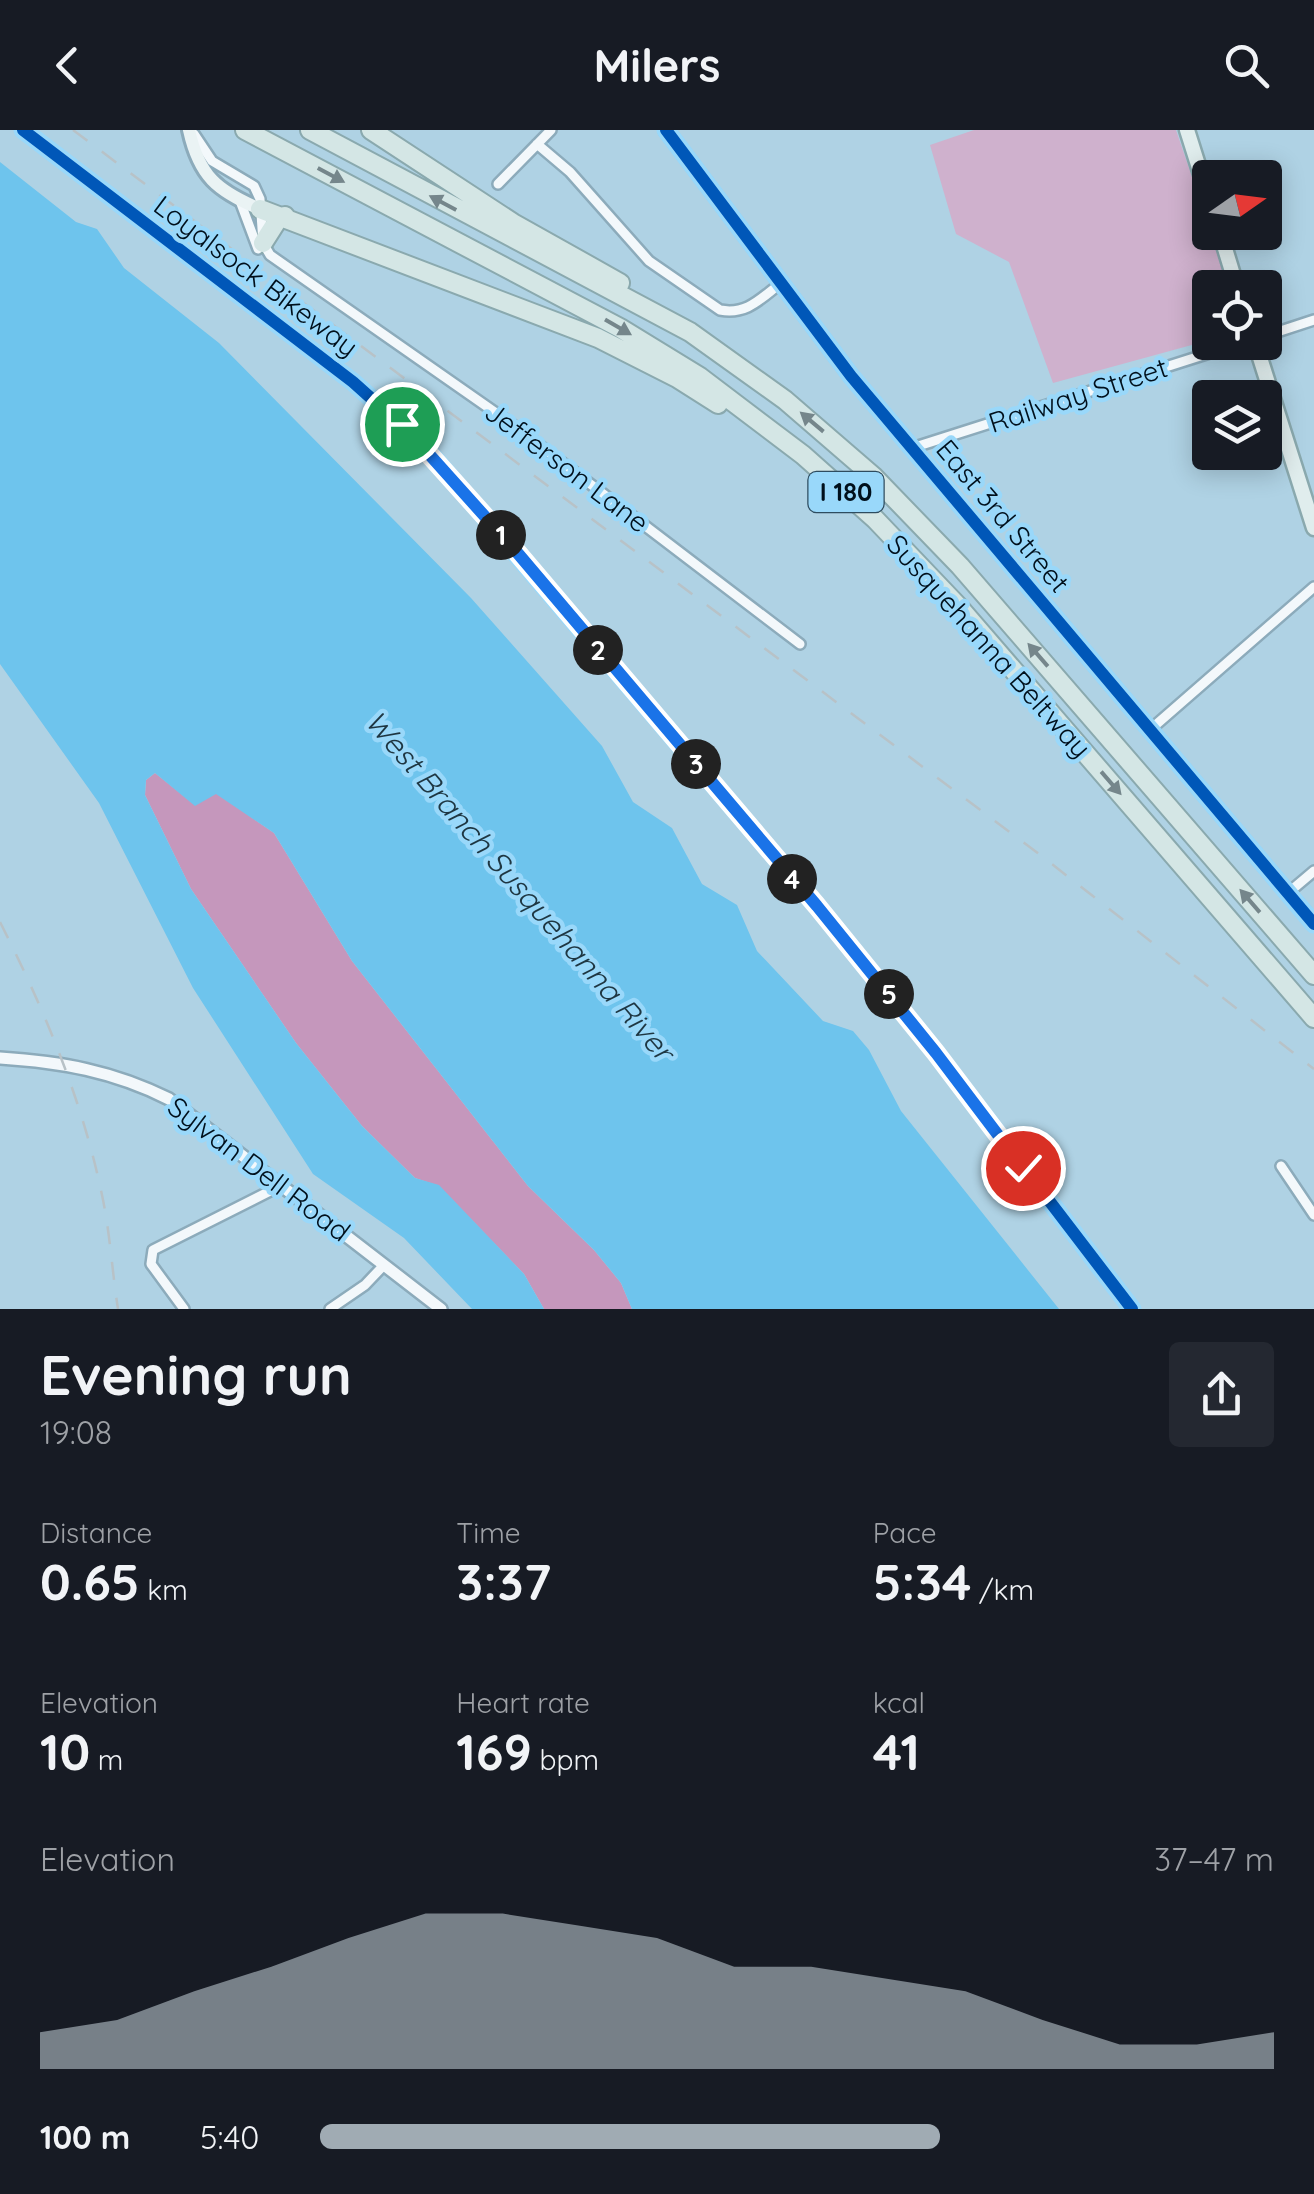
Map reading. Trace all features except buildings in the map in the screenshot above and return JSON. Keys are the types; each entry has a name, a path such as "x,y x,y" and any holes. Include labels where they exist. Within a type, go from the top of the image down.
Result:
{"highway":[{"name":"Susquehanna Beltway","path":"245,130 664,354 769,428 875,519 958,606 1314,1018"},
{"name":"Susquehanna Beltway","path":"310,130 690,332 786,400 873,476 960,566 1314,975"},
{"path":"370,130 498,214 647,300 690,332"},
{"path":"260,209 566,324 642,358 732,413 875,519"},
{"path":"267,249 277,221 285,216"}],"main road":[{"path":"190,130 196,158 205,174 240,200 260,209"},
{"name":"East 3rd Street","path":"666,130 828,346 1314,924"},
{"path":"1187,130 1196,160"},
{"path":"1261,360 1314,528"}],"street":[{"path":"190,130 212,161 254,186 267,249 263,253 240,200"},
{"path":"498,184 551,130"},
{"path":"537,144 570,172 649,261 724,311 751,307 780,283"},
{"name":"Jefferson Lane","path":"267,249 509,422 800,644"},
{"path":"1282,330 1314,320"},
{"name":"Railway Street","path":"912,448 1192,359"},
{"path":"1151,728 1314,586"},
{"path":"1288,893 1314,871"},
{"name":"Sylvan Dell Road","path":"0,1058 76,1064 144,1086 199,1119 441,1309"},
{"path":"1281,1166 1314,1215"},
{"path":"184,1309 151,1264 153,1250 282,1185"},
{"path":"330,1309 366,1285 384,1265"}],"shaded area":[{"path":"974,130 1176,130 1192,177 1192,250 1217,250 1224,270 1192,270 1192,345 1053,383 1009,262 956,234 930,145"},
{"path":"155,773 195,805 216,793 274,833 352,961 528,1186 594,1250 621,1283 632,1309 544,1309 524,1274 439,1186 415,1178 362,1126 296,1043 191,889 145,795 146,780"}],"water":[{"name":"West Branch Susquehanna River","path":"0,162 76,222 97,229 124,268 219,343 471,598 602,746 633,802 672,828 702,884 737,905 757,951 823,1021 853,1031 869,1050 901,1111 1059,1309 632,1309 621,1283 594,1250 528,1186 352,961 274,833 216,794 195,806 155,773 146,780 145,795 191,889 296,1043 362,1126 415,1178 439,1185 524,1274 544,1309 472,1309 404,1238 313,1174 193,988 99,803 0,664"}],"railway":[{"path":"73,130 1039,854 1314,1069"},
{"path":"0,922 46,1021 84,1124 105,1209 118,1309"}],"cycle path":[{"name":"Loyalsock Bikeway","path":"23,130 353,382 422,444 817,906 936,1053 1132,1309"},
{"path":"666,130 851,376 1314,924"}],"route":[{"path":"402,424 515,550 817,906 1023,1168"}]}
